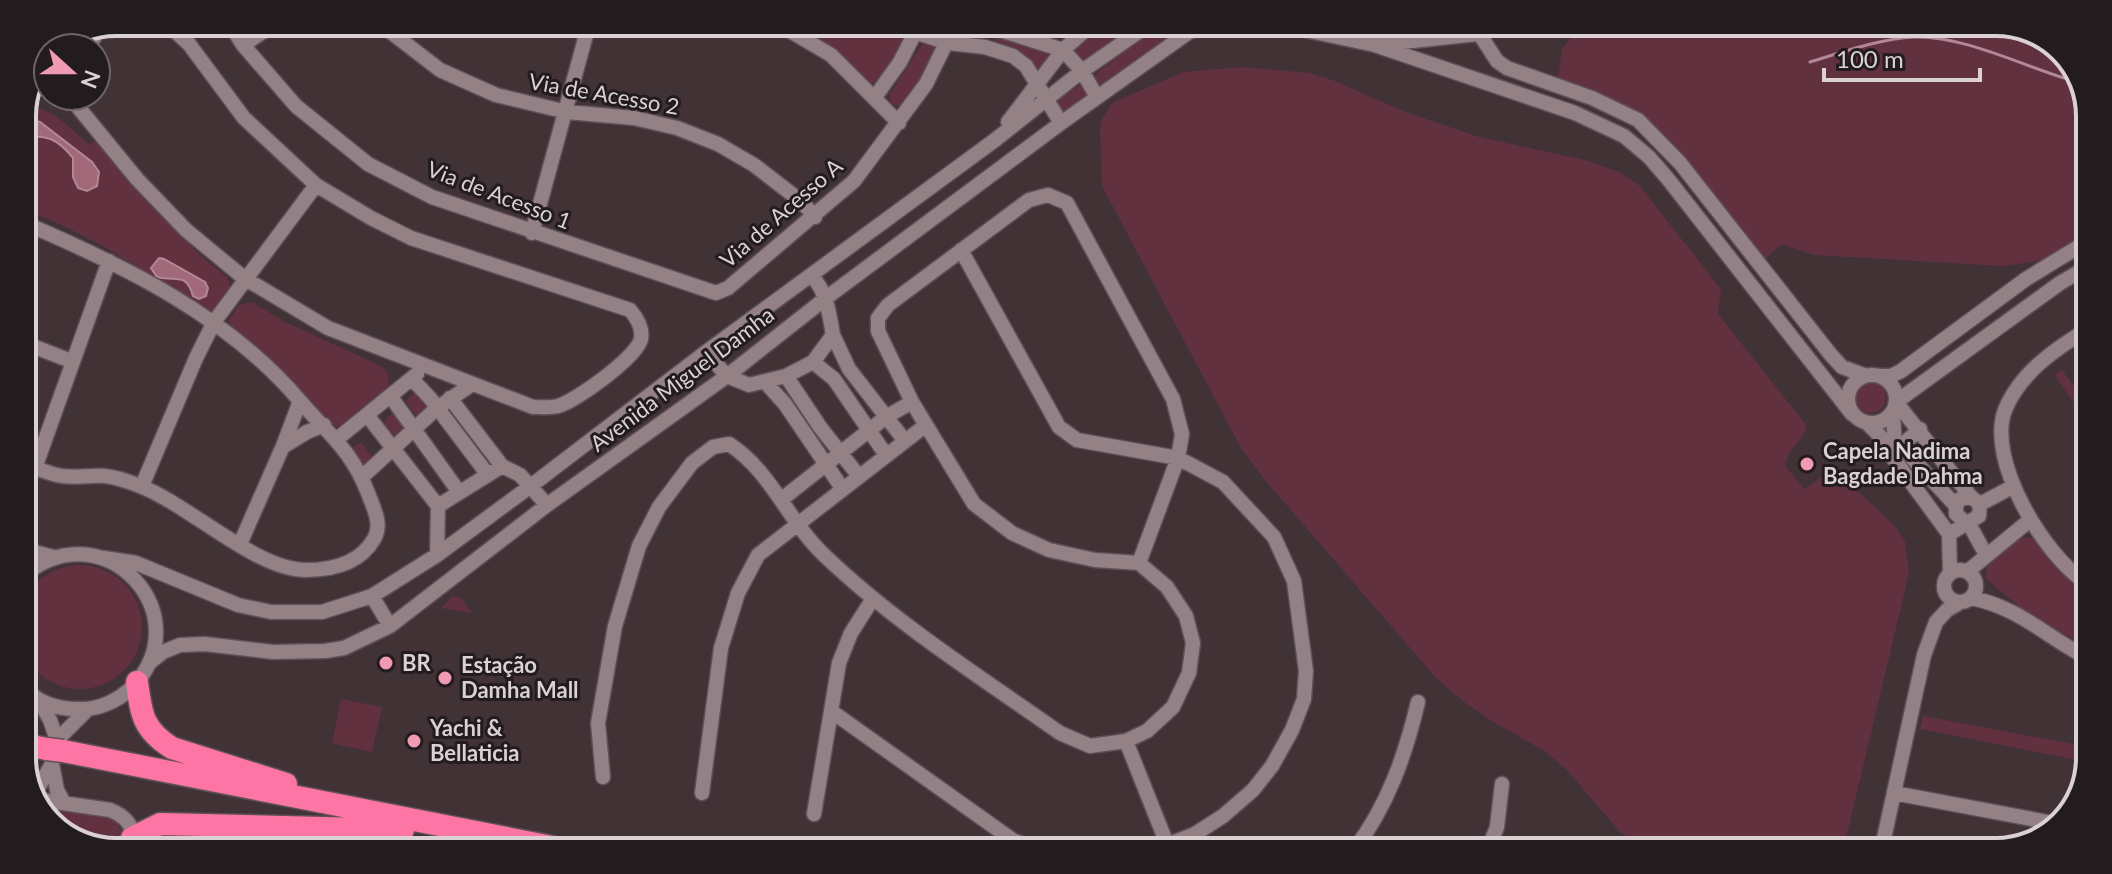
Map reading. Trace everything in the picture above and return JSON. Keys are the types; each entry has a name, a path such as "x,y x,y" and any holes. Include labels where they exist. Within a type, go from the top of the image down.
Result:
{"highway":[{"path":"143,673 140,709 148,729 172,748 409,825"},
{"path":"36,749 54,755 468,838"},
{"path":"36,756 54,755"},
{"path":"139,838 160,824 409,825 494,838"}],"street":[{"path":"82,112 186,230 244,278 328,328 533,407 555,407 567,403 624,361 641,340 641,329 630,310 411,238 316,185 244,118 180,36"},
{"name":"Via de Acesso 1","path":"238,36 296,106 368,164 432,197 716,293"},
{"path":"243,45 256,36"},
{"name":"Via de Acesso 2","path":"395,36 459,81 496,95 567,112 634,118 677,128 718,144 754,165 802,202 815,217"},
{"path":"532,233 586,36"},
{"path":"799,36 831,55 899,123"},
{"path":"875,97 900,62 913,36"},
{"path":"932,36 948,43 985,47 1013,56 1026,66 1061,123"},
{"name":"Via de Acesso A","path":"716,293 728,288 854,181 926,84 951,36"},
{"path":"985,47 987,36"},
{"path":"1023,36 1063,50 1082,71 1097,97"},
{"path":"995,140 1076,36"},
{"name":"Avenida Miguel Damha","path":"36,552 55,557 72,553 136,563 238,605 271,612 322,612 372,596 437,555 1133,36"},
{"name":"Avenida Miguel Damha","path":"88,709 122,696 163,652 180,645 205,644 273,652 325,651 344,648 390,626 547,505 727,376 826,298 1179,36"},
{"path":"1333,36 1375,45 1575,113 1624,136 1649,157 1668,179 1852,414 1898,448 1956,506 1959,518 1967,522 1986,555"},
{"path":"1375,45 1376,36"},
{"path":"1375,45 1436,36"},
{"path":"1480,36 1497,61 1507,68 1592,98 1638,120 1680,163 1831,355 1842,367 1864,375 1891,376 1901,371 2026,279 2076,248"},
{"path":"142,486 214,322 316,185"},
{"path":"603,777 598,723 615,626 639,546 659,507 701,455 713,447 729,444 743,453 782,499 796,523 820,552 872,600 1060,733 1090,746 1126,741 1147,731 1173,707 1189,673 1193,643 1186,616 1167,587 1139,563 1095,560 1049,550 1012,533 974,504 912,402 881,339 878,318 888,305 1029,200 1048,195 1067,203 1173,399 1182,434 1178,458 1139,563"},
{"path":"36,228 109,261 214,322 267,364 337,439 362,477 377,516 377,533 363,554 351,562 307,570 289,568 273,563 142,486 106,476 59,476 36,469"},
{"path":"961,250 1059,427 1077,440 1178,458 1223,482 1274,537 1294,581 1306,671 1304,699 1292,730 1272,766 1253,790 1223,816 1186,838"},
{"path":"36,446 109,261"},
{"path":"1867,423 1879,422 1894,407 2076,274"},
{"path":"811,275 821,285 833,335 849,369 905,441"},
{"path":"706,352 727,376 749,385 766,383 813,362 833,335"},
{"path":"2076,336 2056,349 2017,386 2004,413 2001,442 2014,486 2030,520 2076,577"},
{"path":"36,347 71,361"},
{"path":"813,362 834,379 886,455"},
{"path":"337,439 427,366"},
{"path":"834,379 849,369"},
{"path":"1852,414 1848,391 1864,375"},
{"path":"786,376 820,427 858,475"},
{"path":"1881,376 1893,386 1898,448"},
{"path":"412,379 488,475"},
{"path":"766,383 842,488"},
{"path":"362,477 437,408 471,385"},
{"path":"391,397 459,492"},
{"path":"450,398 502,466 532,485 547,505"},
{"path":"240,544 300,401"},
{"path":"782,499 886,417 912,402"},
{"path":"1894,407 1920,429 1976,500 1979,516 1949,534"},
{"path":"367,415 438,506 437,555"},
{"path":"283,446 324,425"},
{"path":"702,793 721,648 738,593 758,555 926,425"},
{"path":"1920,429 1891,455 1949,534 1950,572 1945,581 1945,591 1951,599 2010,609 2076,652"},
{"path":"438,506 502,466"},
{"path":"1956,506 1963,497 1976,500 2014,486"},
{"path":"1968,571 2030,520"},
{"path":"36,566 55,557"},
{"path":"104,558 130,573 151,605 155,644 143,673"},
{"path":"1884,838 1924,655 1936,622 1947,610 1966,600 1977,583 1968,571 1959,569 1950,572"},
{"path":"372,596 390,626"},
{"path":"814,814 839,663 851,633 872,600"},
{"path":"36,698 63,709 88,709"},
{"path":"39,700 50,720 57,790 64,803"},
{"path":"1363,838 1390,791 1407,748 1418,702"},
{"path":"40,784 54,755 88,709"},
{"path":"831,711 1010,838"},
{"path":"1126,741 1160,838"},
{"path":"1493,838 1502,784"},
{"path":"1894,793 2044,821"},
{"path":"49,800 121,814 129,822 131,838"}],"shaded area":[{"path":"800,36 908,36 880,82 868,83"},
{"path":"962,36 982,36 981,39"},
{"path":"996,36 1051,51 1035,72 994,43"},
{"path":"1087,36 1124,36 1087,62 1080,59 1075,51 1079,41"},
{"path":"1145,36 1169,36 1103,86 1094,77"},
{"path":"1572,36 1996,36 2026,42 2056,63 2072,90 2076,111 2076,242 2039,261 2002,266 1814,255 1782,244 1766,258 1757,258 1646,118 1558,77 1562,49"},
{"path":"924,41 934,46 935,51 905,104 897,106 890,102 890,94"},
{"path":"1243,67 1310,73 1403,111 1479,137 1585,160 1619,172 1639,185 1721,289 1718,314 1807,426 1785,466 1805,489 1833,468 1894,525 1905,541 1909,573 1846,838 1629,838 1567,770 1546,752 1492,721 1437,679 1264,479 1241,448 1102,186 1100,128 1112,103 1183,72"},
{"path":"1080,85 1088,91 1088,99 1066,113 1057,106 1058,100"},
{"path":"36,112 55,115 90,145 99,135 120,168 152,205 202,257 227,277 232,292 220,308 209,311 113,252 36,214"},
{"path":"36,121 92,162 99,172 97,186 87,191 78,188 73,177 73,158 56,142 38,136"},
{"path":"159,258 205,282 208,288 206,296 199,299 193,296 187,284 180,279 157,277 151,268"},
{"path":"252,302 285,322 379,365 388,373 389,388 345,425 332,428 228,327 239,305"},
{"path":"2062,370 2076,389 2076,406 2054,375"},
{"path":"1870,381 1881,386 1886,397 1881,408 1870,413 1859,408 1854,397 1859,386"},
{"path":"414,393 418,394 426,408 419,416 406,401"},
{"path":"394,413 406,427 396,435 390,433 384,424 388,416"},
{"path":"361,442 373,458 366,464 358,463 352,453"},
{"path":"2030,537 2037,540 2076,580 2076,641 2030,615 1986,579 1987,563 2019,539"},
{"path":"80,565 104,569 132,592 141,615 138,651 124,671 104,685 68,688 56,685 36,671 36,583 56,569"},
{"path":"453,596 460,597 472,613 441,608"},
{"path":"341,699 382,707 372,752 332,743"},
{"path":"1923,716 2076,745 2076,760 1920,729"},
{"path":"53,807 114,820 122,830 120,838 86,832 67,821"}],"waterway":[{"path":"1810,62 1888,40 1932,38 1970,45 2066,78"}],"place":[{"name":"Capela Nadima Bagdade Dahma","path":"1807,464"},
{"name":"BR","path":"386,663"},
{"name":"Estação Damha Mall","path":"445,678"},
{"name":"Yachi & Bellaticia","path":"414,741"}]}
